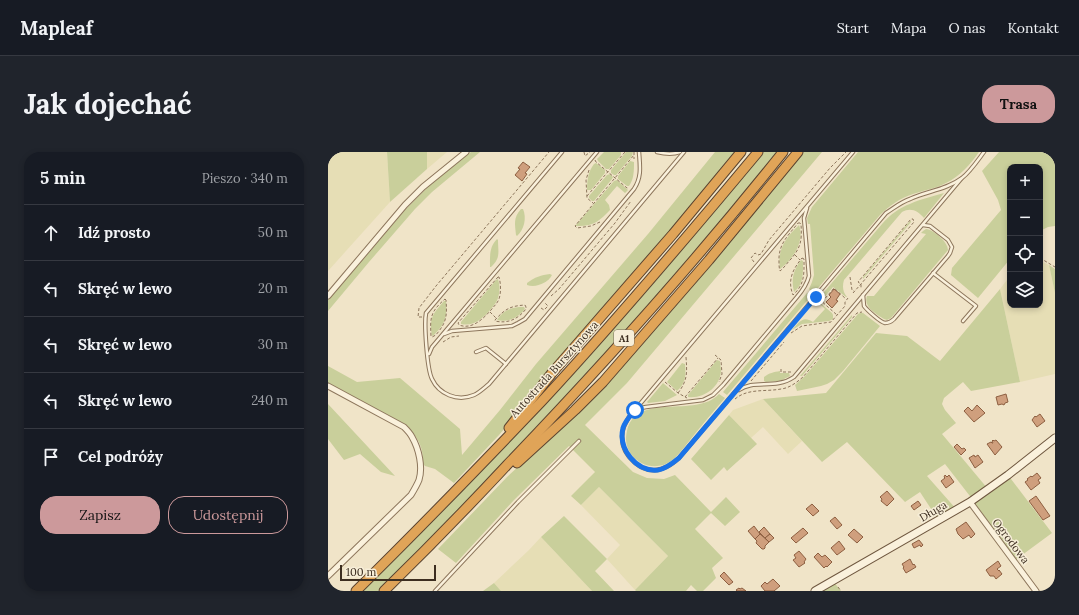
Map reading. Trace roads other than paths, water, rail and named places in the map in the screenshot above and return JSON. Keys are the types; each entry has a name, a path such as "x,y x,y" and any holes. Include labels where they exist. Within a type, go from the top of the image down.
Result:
{"highway":[{"path":"447,500 514,422 556,368 673,234 741,152"},
{"name":"Autostrada Bursztynowa","path":"356,591 447,500 537,406 697,226 758,152"},
{"name":"A1","path":"384,591 458,517 562,408 706,245 782,152"},
{"path":"458,517 569,416 603,382 798,152"}],"street":[{"path":"328,296 405,204 423,187 466,152"},
{"path":"328,386 404,427 412,435 417,446 421,471 419,481 412,495 328,576"},
{"name":"Długa","path":"815,591 970,502 1008,475 1055,438"},
{"name":"Ogrodowa","path":"970,502 1036,591"}],"lane":[{"path":"562,152 426,313 428,356 431,378 436,385 449,396 460,398 475,395 489,384 684,152"},
{"path":"428,356 432,347 597,152"},
{"path":"444,334 452,331 512,326 525,319 633,191 640,174 639,152"},
{"path":"657,152 664,154 680,152"},
{"path":"853,152 635,410 625,424 623,430 623,443 626,452 640,467 659,470 668,467 679,458 886,213 910,198 938,190 963,177"},
{"path":"735,393 747,386 776,384 785,382 794,377 984,152"},
{"path":"635,410 646,407 703,400 713,395 728,379 804,288 808,281 809,276 804,218 807,205"},
{"path":"863,296 863,303 866,309 882,322 886,323 894,319 934,273 950,253 952,246 948,240 934,228 923,225"},
{"path":"934,273 976,306 963,321"},
{"path":"476,352 486,348 506,364"},
{"path":"435,591 518,502 578,441"}]}
